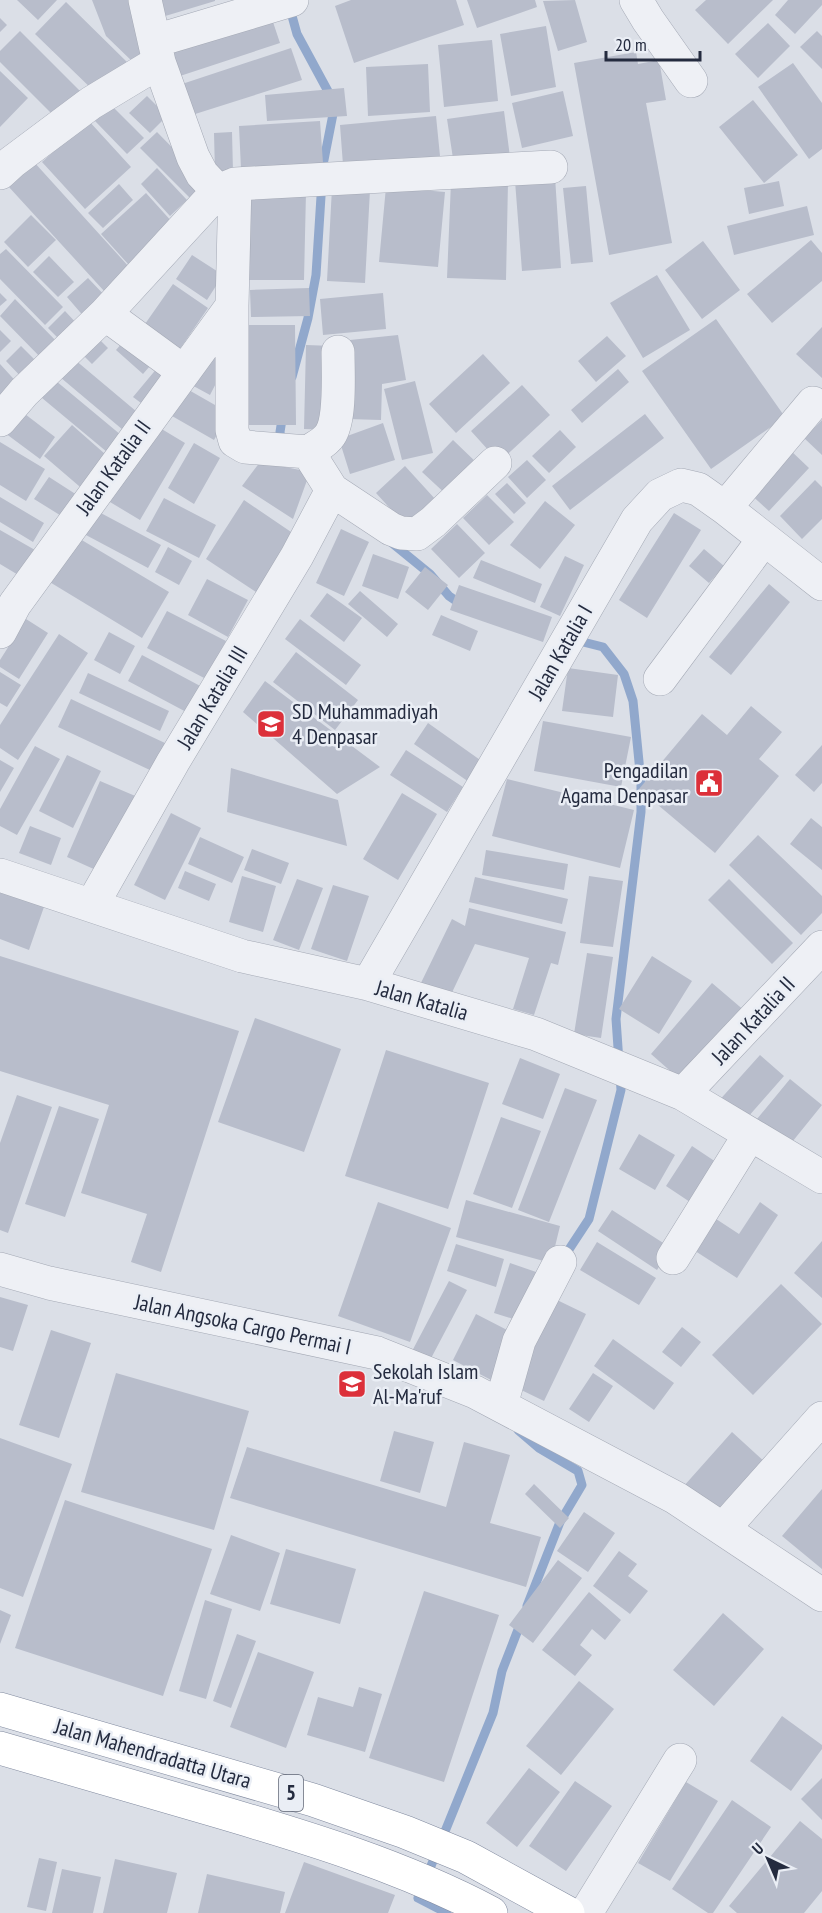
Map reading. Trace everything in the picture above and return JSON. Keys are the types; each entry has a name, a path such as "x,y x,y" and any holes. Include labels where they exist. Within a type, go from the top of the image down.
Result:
{"highway":[{"name":"Jalan Mahendradatta Utara","path":"0,1709 313,1800 405,1832 466,1857 568,1913"},
{"name":"Jalan Mahendradatta Utara","path":"0,1748 302,1836 391,1867 449,1891 491,1913"}],"street":[{"path":"145,0 157,52 193,157 202,174 226,188 551,167"},
{"path":"0,173 157,52 292,0"},
{"path":"636,0 692,81"},
{"path":"226,188 232,306 232,430 236,441 245,447 308,452 330,436 336,422 338,352"},
{"path":"0,420 24,392 105,314 226,188"},
{"name":"Jalan Katalia II","path":"4,618 232,306"},
{"path":"105,314 183,371"},
{"path":"725,508 813,403"},
{"path":"308,452 332,490 391,529 401,533 417,534 433,522 495,463"},
{"name":"Jalan Katalia I","path":"368,984 637,520 660,495 681,485 698,489 822,584"},
{"name":"Jalan Katalia III","path":"92,905 173,762 297,556 332,490"},
{"path":"660,678 764,539"},
{"name":"Jalan Katalia","path":"0,875 243,956 368,984 536,1034 683,1094 822,1177"},
{"name":"Jalan Katalia II","path":"683,1094 822,947"},
{"path":"673,1258 750,1134"},
{"path":"501,1405 519,1341 560,1262"},
{"name":"Jalan Angsoka Cargo Permai I","path":"0,1269 49,1283 377,1353 476,1392 676,1498 822,1595"},
{"path":"723,1528 822,1418"},
{"path":"586,1913 680,1760"}],"building":[{"path":"17,0 57,0 38,20"},
{"path":"92,0 131,0 150,58 136,65 106,36"},
{"path":"157,0 215,0 215,1 162,17"},
{"path":"351,0 456,0 464,25 354,63 335,6"},
{"path":"467,0 535,0 537,7 477,28"},
{"path":"575,0 587,42 558,51 543,1"},
{"path":"706,0 773,0 728,44 695,10"},
{"path":"788,0 822,0 822,5 795,34 775,15"},
{"path":"66,2 129,64 98,95 35,34"},
{"path":"270,13 280,43 180,76 170,46"},
{"path":"0,18 7,25 0,32"},
{"path":"768,23 790,46 758,78 735,54"},
{"path":"546,26 556,87 511,96 500,34"},
{"path":"20,31 82,93 56,118 0,62 0,51"},
{"path":"817,31 822,36 822,69 800,47"},
{"path":"492,40 498,101 444,107 438,45"},
{"path":"291,48 302,80 192,115 182,84"},
{"path":"636,52 638,64 659,60 666,100 646,103 672,243 609,255 574,63"},
{"path":"793,63 822,103 822,149 809,159 758,87"},
{"path":"428,64 430,112 368,116 366,67"},
{"path":"0,71 28,98 0,127"},
{"path":"344,88 347,116 267,121 265,95"},
{"path":"563,91 573,136 522,148 512,103"},
{"path":"147,96 167,116 150,133 129,113"},
{"path":"753,100 798,155 764,183 719,127"},
{"path":"111,105 144,138 127,154 95,121"},
{"path":"504,111 510,157 454,165 447,119"},
{"path":"436,116 440,156 343,165 340,125"},
{"path":"88,120 131,167 85,209 42,162"},
{"path":"320,121 323,163 241,169 239,126"},
{"path":"157,132 207,183 191,199 140,148"},
{"path":"232,132 233,172 215,173 214,133"},
{"path":"34,162 130,268 105,292 8,186"},
{"path":"157,168 187,200 170,216 141,184"},
{"path":"555,177 561,268 522,271 515,181"},
{"path":"779,181 784,206 749,214 744,188"},
{"path":"451,182 508,182 506,280 447,278"},
{"path":"119,184 133,200 103,228 88,213"},
{"path":"586,186 593,262 571,264 563,188"},
{"path":"386,187 445,192 438,267 379,262"},
{"path":"332,188 370,190 365,283 327,281"},
{"path":"247,192 306,192 304,280 246,280"},
{"path":"146,193 173,223 128,264 101,234"},
{"path":"807,206 814,235 734,255 727,226"},
{"path":"31,215 56,240 28,267 4,242"},
{"path":"811,240 822,253 822,281 772,323 747,294"},
{"path":"703,241 740,290 702,319 665,270"},
{"path":"6,249 63,307 45,325 0,279 0,254"},
{"path":"192,255 223,275 207,300 176,279"},
{"path":"49,256 74,282 58,297 33,272"},
{"path":"657,275 690,330 643,358 610,303"},
{"path":"88,278 108,299 86,319 67,297"},
{"path":"173,284 208,308 173,359 138,334"},
{"path":"309,288 310,316 251,317 250,290"},
{"path":"0,293 7,300 0,306"},
{"path":"383,293 386,329 323,335 320,299"},
{"path":"15,299 60,345 44,361 0,316"},
{"path":"65,311 79,326 62,342 48,328"},
{"path":"716,319 785,417 711,469 642,371"},
{"path":"249,325 295,325 296,425 249,425"},
{"path":"822,327 822,378 796,354"},
{"path":"0,330 11,341 0,352"},
{"path":"93,333 108,348 92,364 77,349"},
{"path":"129,335 156,359 143,374 116,350"},
{"path":"398,335 406,380 382,384 381,420 347,419 350,340"},
{"path":"607,336 626,356 596,382 578,361"},
{"path":"306,345 333,346 330,430 304,429"},
{"path":"21,346 42,367 26,382 6,361"},
{"path":"207,347 229,358 210,395 188,383"},
{"path":"68,354 143,417 129,435 54,372"},
{"path":"483,354 510,383 456,433 429,404"},
{"path":"163,361 178,374 149,409 133,397"},
{"path":"0,364 21,387 0,403"},
{"path":"618,369 629,382 582,423 571,410"},
{"path":"50,376 121,435 107,452 36,393"},
{"path":"415,381 433,453 402,460 384,389"},
{"path":"180,385 229,413 214,440 165,412"},
{"path":"522,385 550,415 499,462 471,431"},
{"path":"21,411 55,437 40,459 5,433"},
{"path":"645,414 664,438 570,510 552,486"},
{"path":"822,420 822,455 804,438"},
{"path":"383,423 395,460 350,474 339,439"},
{"path":"72,425 113,461 86,492 44,456"},
{"path":"155,425 185,443 140,520 110,502"},
{"path":"560,430 576,447 549,473 532,456"},
{"path":"453,440 479,465 449,497 422,472"},
{"path":"0,442 45,469 26,501 0,485"},
{"path":"194,443 220,458 194,504 168,488"},
{"path":"789,449 809,468 769,511 748,492"},
{"path":"527,460 546,480 527,498 508,477"},
{"path":"260,462 310,472 293,519 242,486"},
{"path":"405,466 436,500 407,527 376,493"},
{"path":"49,477 77,495 63,517 34,499"},
{"path":"815,480 822,487 822,519 802,539 780,516"},
{"path":"507,483 526,503 514,514 495,494"},
{"path":"487,495 514,522 489,545 463,518"},
{"path":"0,497 44,523 33,542 0,522"},
{"path":"164,498 216,525 199,558 146,531"},
{"path":"244,500 297,536 259,594 206,559"},
{"path":"545,501 575,525 540,569 510,545"},
{"path":"97,511 161,545 148,568 84,534"},
{"path":"674,513 701,530 647,618 619,600"},
{"path":"457,524 485,553 459,578 431,549"},
{"path":"341,529 369,542 344,596 316,583"},
{"path":"0,530 35,550 20,576 0,564"},
{"path":"75,536 169,592 142,638 48,581"},
{"path":"168,547 192,561 179,585 155,572"},
{"path":"704,549 724,566 709,583 689,566"},
{"path":"373,554 409,567 398,599 362,586"},
{"path":"565,556 584,565 560,616 540,607"},
{"path":"481,560 542,584 535,603 473,578"},
{"path":"425,567 448,585 428,610 405,592"},
{"path":"207,579 248,600 228,637 188,615"},
{"path":"769,584 790,602 731,675 709,657"},
{"path":"459,585 552,617 543,642 450,610"},
{"path":"360,591 398,624 387,637 348,604"},
{"path":"327,593 362,618 344,642 310,616"},
{"path":"167,611 226,641 206,679 147,648"},
{"path":"441,615 478,631 470,651 432,635"},
{"path":"26,619 48,633 19,679 0,667 0,660"},
{"path":"300,619 361,665 346,685 285,639"},
{"path":"109,632 135,646 120,674 94,660"},
{"path":"59,634 88,653 18,760 0,748 0,725"},
{"path":"296,652 358,700 335,730 273,682"},
{"path":"142,655 204,688 190,714 128,681"},
{"path":"568,668 618,675 613,717 562,711"},
{"path":"0,672 21,685 7,707 0,703"},
{"path":"88,673 169,711 160,731 79,693"},
{"path":"265,681 380,767 337,794 243,712"},
{"path":"71,699 165,743 152,771 58,727"},
{"name":"Pengadilan Agama Denpasar","path":"751,706 782,732 759,759 779,776 715,853 639,789 702,714 727,735"},
{"path":"543,721 631,737 621,787 534,771"},
{"path":"428,723 483,762 469,782 414,744"},
{"path":"822,745 822,783 814,792 795,775"},
{"path":"35,746 60,759 17,835 0,826 0,809"},
{"path":"406,750 463,787 447,812 390,775"},
{"path":"67,755 101,771 73,828 39,811"},
{"path":"0,760 14,768 0,792"},
{"path":"231,768 338,800 347,846 227,812"},
{"path":"507,779 634,810 620,868 492,836"},
{"path":"100,781 140,798 107,875 67,857"},
{"path":"402,793 437,814 398,880 363,859"},
{"path":"171,813 201,828 165,900 134,885"},
{"path":"811,818 822,827 822,870 790,844"},
{"path":"30,826 61,838 51,865 19,853"},
{"path":"758,835 822,896 822,913 801,935 729,865"},
{"path":"200,837 244,857 232,883 188,864"},
{"path":"252,849 289,863 281,884 244,870"},
{"path":"486,850 568,864 564,890 482,875"},
{"path":"185,871 216,884 209,901 178,888"},
{"path":"242,876 276,886 263,932 229,922"},
{"path":"589,876 623,881 613,947 580,943"},
{"path":"475,877 568,899 562,924 469,902"},
{"path":"297,879 323,888 299,950 273,940"},
{"path":"729,879 793,943 772,964 708,900"},
{"path":"333,885 369,896 347,961 311,949"},
{"path":"0,888 45,904 29,950 0,939"},
{"path":"469,908 566,932 558,965 551,963 534,1015 513,1009 529,958 475,944 447,1003 418,989 452,919 465,926"},
{"path":"587,953 613,957 601,1038 574,1034"},
{"path":"0,956 239,1031 161,1272 131,1262 147,1214 81,1193 109,1105 0,1071"},
{"path":"652,956 692,981 659,1034 619,1009"},
{"path":"712,983 746,1012 684,1083 651,1054"},
{"path":"255,1018 341,1049 304,1152 218,1122"},
{"path":"386,1050 489,1083 448,1209 345,1176"},
{"path":"760,1055 784,1076 740,1126 716,1104"},
{"path":"520,1058 560,1074 543,1119 502,1104"},
{"path":"790,1079 822,1105 784,1152 752,1125"},
{"path":"565,1088 597,1100 549,1222 518,1210"},
{"path":"17,1095 52,1107 8,1233 0,1230 0,1143"},
{"path":"59,1106 99,1119 65,1217 25,1204"},
{"path":"501,1117 541,1131 512,1208 473,1194"},
{"path":"639,1134 675,1155 655,1190 619,1169"},
{"path":"692,1146 722,1166 696,1206 666,1186"},
{"path":"466,1200 560,1226 551,1263 456,1237"},
{"path":"378,1202 451,1228 410,1342 338,1316"},
{"path":"760,1202 778,1215 737,1278 689,1247 710,1215 739,1234"},
{"path":"612,1210 671,1248 657,1270 598,1231"},
{"path":"822,1241 822,1298 794,1273"},
{"path":"597,1242 656,1278 639,1305 580,1270"},
{"path":"456,1244 504,1259 496,1287 447,1271"},
{"path":"510,1263 539,1273 523,1322 494,1313"},
{"path":"449,1281 467,1290 428,1364 410,1355"},
{"path":"781,1284 822,1324 753,1395 712,1355"},
{"path":"0,1297 28,1305 13,1351 0,1347"},
{"path":"557,1300 586,1314 544,1401 515,1387"},
{"path":"476,1314 517,1335 493,1381 453,1360"},
{"path":"682,1327 701,1342 681,1367 662,1352"},
{"path":"51,1330 91,1343 59,1438 19,1425"},
{"path":"613,1339 674,1383 654,1410 594,1366"},
{"path":"116,1373 249,1411 214,1530 81,1492"},
{"path":"593,1373 613,1386 589,1422 569,1409"},
{"path":"394,1431 434,1442 420,1493 380,1481"},
{"path":"732,1432 766,1463 717,1517 683,1487"},
{"path":"0,1438 72,1464 23,1597 0,1588"},
{"path":"464,1442 510,1455 490,1523 541,1537 526,1587 230,1498 247,1447 446,1507"},
{"path":"534,1484 569,1518 560,1528 525,1494"},
{"path":"822,1489 822,1569 782,1536"},
{"path":"65,1500 212,1549 163,1696 15,1648"},
{"path":"584,1512 615,1533 588,1572 557,1551"},
{"path":"231,1535 280,1553 260,1611 210,1594"},
{"path":"286,1549 356,1569 340,1624 270,1604"},
{"path":"619,1551 637,1564 628,1576 648,1591 630,1614 593,1586"},
{"path":"558,1560 582,1578 533,1643 509,1625"},
{"path":"424,1591 499,1615 444,1782 369,1758"},
{"path":"589,1592 621,1620 605,1640 592,1629 580,1645 592,1655 575,1676 542,1650"},
{"path":"205,1600 232,1609 206,1699 179,1691"},
{"path":"0,1610 11,1615 0,1644"},
{"path":"723,1613 764,1649 714,1706 673,1670"},
{"path":"237,1634 256,1641 231,1708 213,1701"},
{"path":"258,1652 314,1672 286,1748 230,1727"},
{"path":"579,1681 614,1709 561,1775 526,1746"},
{"path":"359,1687 382,1694 365,1752 307,1735 318,1697 353,1707"},
{"path":"782,1716 822,1745 822,1749 791,1791 750,1761"},
{"path":"529,1768 560,1792 517,1847 486,1823"},
{"path":"822,1778 822,1820 801,1799"},
{"path":"575,1781 612,1806 566,1871 529,1846"},
{"path":"686,1782 718,1801 670,1881 638,1863"},
{"path":"732,1800 771,1827 713,1913 708,1913 672,1889"},
{"path":"800,1821 822,1839 822,1891 804,1913 737,1913 729,1906"},
{"path":"39,1858 57,1862 46,1911 27,1907"},
{"path":"115,1859 177,1873 167,1913 103,1913"},
{"path":"304,1862 395,1895 388,1913 285,1913"},
{"path":"62,1869 101,1877 93,1913 52,1913"},
{"path":"207,1874 285,1892 280,1913 198,1913"}],"waterway":[{"path":"289,5 297,34 330,95 334,109 323,165 316,275 308,318 292,377"},
{"path":"282,444 280,432 283,413"},
{"path":"392,543 430,574 449,596 462,605"},
{"path":"575,640 603,647 624,674 633,701 641,782 641,812 616,1019 619,1062"},
{"path":"564,1257 589,1219 621,1090 620,1075"},
{"path":"518,1430 539,1448 578,1471 582,1485 560,1522 527,1606"},
{"path":"447,1913 418,1898 493,1713 502,1671 521,1622"}],"place":[{"name":"SD Muhammadiyah 4 Denpasar","path":"271,724"},
{"name":"Pengadilan Agama Denpasar","path":"709,783"},
{"name":"Sekolah Islam Al-Ma'ruf","path":"352,1384"}]}
